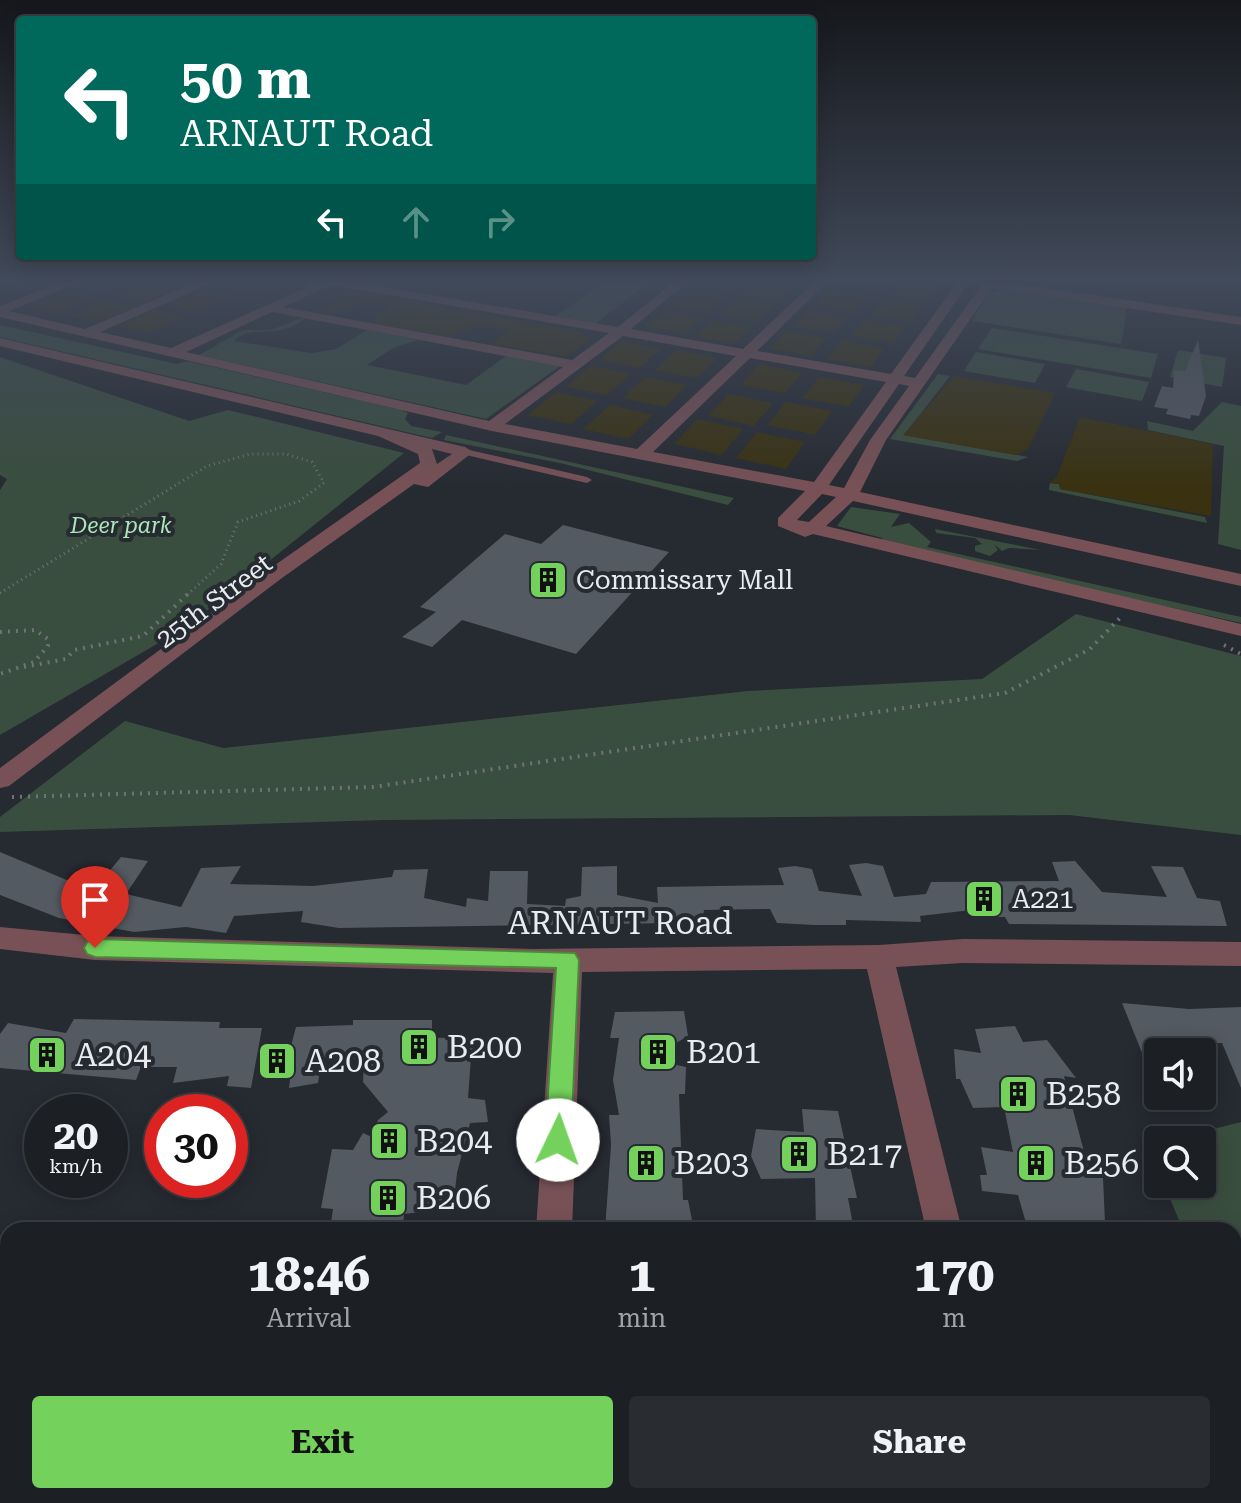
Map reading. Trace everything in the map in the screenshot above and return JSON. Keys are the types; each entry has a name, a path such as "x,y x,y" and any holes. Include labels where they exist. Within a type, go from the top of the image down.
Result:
{"street":[{"path":"33,351 465,452"},
{"path":"158,351 492,426 818,488 1241,580"},
{"path":"169,354 175,351"},
{"path":"500,351 574,365"},
{"path":"492,426 593,351"},
{"path":"738,351 919,383"},
{"path":"916,351 818,488 784,522 836,542 898,550 1241,630"},
{"path":"808,530 848,495 878,440 941,351"},
{"path":"639,456 748,353"},
{"name":"25th Street","path":"0,792 275,574 429,465 425,451 382,432"},
{"path":"856,436 878,440"},
{"name":"25th Street","path":"0,792 465,452"},
{"name":"ARNAUT Road","path":"0,938 95,948 568,960 879,957 963,951 1241,954"},
{"path":"879,957 942,1222"},
{"path":"554,1222 568,960"}],"lane":[{"path":"465,452 587,480"}],"path":[{"path":"0,593 207,466 250,454 286,454 312,462 324,483 299,501 238,522 221,564 143,636 74,650 66,659 0,674"},
{"path":"0,792 373,787 1005,693 1090,649 1122,616"},
{"path":"0,632 35,630 48,639 43,654 24,667"},
{"path":"1214,639 1241,654"}],"green space":[{"path":"60,351 119,351 177,364 187,361 402,410 408,413 405,419 411,426 442,432 432,438"},
{"path":"206,351 388,351 367,365 466,385 506,356 560,366 486,419 199,355"},
{"path":"991,351 1140,351 1158,354 1151,378"},
{"path":"1178,351 1226,358 1222,387 1170,377"},
{"path":"976,352 1045,364 1035,383 964,371"},
{"name":"Deer park","path":"0,357 189,421 228,410 404,453 188,626 0,735 0,490 7,479 0,475"},
{"path":"1076,369 1149,382 1142,401 1066,387"},
{"path":"938,374 950,376 904,435 1028,457 1017,461 890,439"},
{"path":"1222,402 1241,406 1241,550 1218,544 1224,446 1148,430 1147,421 1193,431"},
{"path":"446,435 734,498 728,505 560,463 444,440"},
{"path":"1050,483 1059,484 1061,489 1205,517 1207,523 1049,490"},
{"path":"851,507 900,514 891,527 909,523 931,542 927,547 1241,617 1241,623 900,547 882,538 837,526"},
{"path":"935,529 1041,550 1009,548 1002,551 994,544 998,550 990,556 975,551 975,546 982,544 975,538 936,533"},
{"path":"1076,614 1241,656 1241,835 1069,815 385,820 0,832 0,817 125,721 223,748 748,691 982,679"},
{"path":"1241,1122 1241,1222 1180,1222 1170,1198 1216,1198 1216,1128"}],"sand":[{"path":"536,351 574,351 567,356"},
{"path":"610,351 659,351 640,368 599,360"},
{"path":"675,351 717,358 697,378 655,370"},
{"path":"782,351 815,351 811,356"},
{"path":"833,351 882,351 871,367 827,359"},
{"path":"760,364 802,373 785,393 741,385"},
{"path":"591,366 631,374 607,395 566,387"},
{"path":"954,376 1055,393 1028,449 1015,455 903,435"},
{"path":"645,377 687,385 665,407 622,398"},
{"path":"819,377 864,385 849,407 802,398"},
{"path":"556,392 597,401 571,424 528,415"},
{"path":"729,394 773,403 754,426 708,416"},
{"path":"786,402 832,411 815,435 767,425"},
{"path":"610,405 653,415 628,439 583,429"},
{"path":"1080,417 1213,444 1211,516 1060,489 1059,484 1050,483 1057,476"},
{"path":"697,419 743,429 722,455 674,444"},
{"path":"757,432 805,442 786,469 736,458"}],"building":[{"path":"1193,351 1200,351 1206,396 1199,416 1191,415 1190,419 1166,414 1168,409 1154,407 1162,386 1173,388 1174,370 1185,371"},
{"name":"Commissary Mall","path":"563,525 669,552 576,654 462,620 432,647 402,637 436,612 420,607 505,534 541,544"},
{"path":"0,852 93,891 121,857 148,861 126,894 181,907 201,868 241,866 230,884 313,886 392,877 394,870 428,869 424,898 466,907 467,898 488,901 490,871 528,871 527,904 565,906 566,899 581,896 582,867 617,866 617,895 658,903 657,887 784,885 778,868 795,866 812,869 819,891 862,896 849,865 866,863 883,866 894,897 926,894 931,882 1059,881 1052,862 1075,861 1102,892 1167,897 1151,866 1183,867 1197,898 1220,901 1227,926 1009,924 1005,917 985,917 980,909 920,916 921,922 846,920 846,925 814,925 777,923 770,909 704,910 703,918 674,917 674,923 339,928 301,922 303,911 234,916 226,933 186,927 134,932 59,918 0,895"},
{"path":"1122,1003 1189,1009 1241,1007 1241,1088 1222,1043 1216,1043 1216,1038 1144,1038 1144,1058"},
{"path":"684,1011 688,1036 649,1059 686,1067 685,1094 679,1094 683,1200 688,1200 692,1222 606,1222 611,1145 609,1115 619,1115 613,1080 619,1038 610,1038 615,1012"},
{"path":"74,1019 220,1022 219,1028 262,1028 251,1088 227,1086 229,1076 173,1083 177,1067 141,1067 136,1080 0,1068 0,1034 8,1023 66,1033"},
{"path":"353,1020 432,1020 432,1038 485,1037 489,1056 471,1057 468,1098 485,1100 488,1122 470,1123 457,1173 453,1208 404,1214 404,1222 331,1222 333,1209 321,1208 332,1149 353,1150 363,1133 372,1137 378,1120 388,1112 363,1082 364,1059 322,1058 318,1083 289,1088 291,1072 284,1072 296,1027 353,1025"},
{"path":"1015,1026 1023,1042 1047,1040 1076,1078 1064,1076 1091,1178 1103,1178 1105,1222 1026,1222 1018,1195 982,1191 980,1175 987,1175 981,1147 1013,1152 1004,1107 973,1108 960,1079 956,1079 954,1049 981,1053 975,1029"},
{"name":"B217","path":"802,1109 838,1111 857,1198 848,1198 852,1222 816,1222 815,1178 761,1179 751,1156 756,1129 804,1132"}],"place":[{"name":"Commissary Mall","path":"548,580"},
{"name":"A221","path":"984,899"},
{"name":"B200","path":"419,1047"},
{"name":"B201","path":"658,1052"},
{"name":"A204","path":"47,1055"},
{"name":"A208","path":"277,1061"},
{"name":"B258","path":"1018,1094"},
{"name":"B204","path":"389,1141"},
{"name":"B217","path":"799,1154"},
{"name":"B203","path":"646,1163"},
{"name":"B256","path":"1036,1163"},
{"name":"B206","path":"388,1198"}],"route":[{"path":"95,948 568,960 558,1140"}]}
